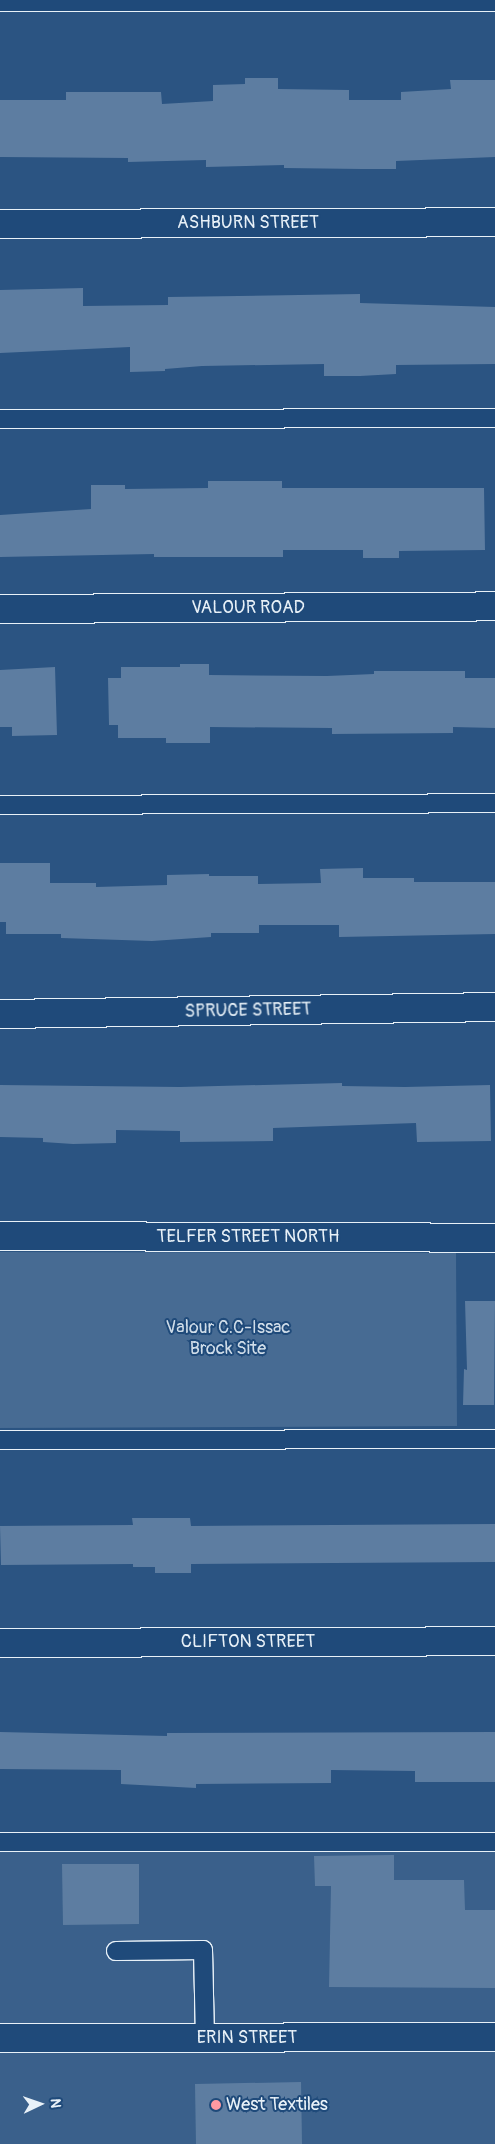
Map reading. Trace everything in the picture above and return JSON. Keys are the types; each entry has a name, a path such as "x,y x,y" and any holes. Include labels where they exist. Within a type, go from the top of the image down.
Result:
{"street":[{"name":"ASHBURN STREET","path":"0,224 495,222"},
{"name":"VALOUR ROAD","path":"0,609 495,606"},
{"name":"SPRUCE STREET","path":"0,1014 495,1007"},
{"name":"TELFER STREET NORTH","path":"0,1236 495,1238"},
{"name":"CLIFTON STREET","path":"0,1643 495,1641"},
{"name":"ERIN STREET","path":"0,2038 495,2037"}],"lane":[{"path":"0,2 495,2"},
{"path":"0,418 495,418"},
{"path":"0,805 495,803"},
{"path":"0,1440 495,1439"},
{"path":"0,1842 495,1842"},
{"path":"116,1951 203,1950 205,2038"}],"shaded area":[{"path":"0,1852 495,1852 495,2144 0,2144"}],"green space":[{"name":"Valour C.C-Issac Brock Site","path":"0,1252 456,1253 457,1426 0,1428"}],"building":[{"path":"245,78 278,78 278,89 349,90 349,100 401,100 401,92 451,89 450,80 495,80 495,157 396,161 396,169 362,169 284,168 284,165 206,167 206,160 128,162 128,158 0,157 0,100 66,100 66,92 161,92 162,104 213,101 213,85 245,84"},
{"path":"83,288 83,306 168,305 168,297 360,294 360,303 495,307 495,364 396,365 396,374 360,376 324,376 324,364 202,366 165,369 165,371 130,372 130,347 0,353 0,290"},
{"path":"208,481 282,481 282,488 484,488 485,550 399,551 399,558 363,558 363,550 283,550 283,557 154,557 154,554 0,557 0,515 91,509 91,485 125,485 125,489 208,488"},
{"path":"180,664 209,664 209,675 327,676 374,674 374,671 465,671 465,678 495,678 495,728 453,727 453,733 332,734 332,728 210,727 210,743 166,743 166,738 118,738 118,725 109,725 108,678 121,678 121,667 180,667"},
{"path":"55,667 57,735 12,736 12,727 0,727 0,670"},
{"path":"0,863 50,863 50,883 96,883 96,887 167,885 167,875 209,874 209,876 258,876 258,884 321,883 320,869 363,868 363,878 414,878 414,882 495,882 495,934 339,937 339,925 259,925 259,933 211,933 211,937 152,941 61,938 61,934 6,934 6,922 0,922"},
{"path":"342,1083 342,1086 405,1087 490,1085 491,1141 417,1142 416,1123 273,1128 273,1141 180,1142 180,1131 116,1130 116,1143 73,1144 43,1142 43,1138 0,1137 0,1085 180,1087"},
{"path":"465,1301 495,1301 494,1405 463,1405 464,1369 467,1370"},
{"path":"132,1518 190,1518 191,1526 495,1524 495,1562 191,1564 191,1573 155,1573 155,1567 133,1567 133,1564 1,1565 0,1526 133,1525"},
{"path":"0,1732 167,1736 167,1733 495,1732 495,1782 415,1782 415,1771 331,1770 331,1783 196,1784 196,1788 121,1784 121,1770 0,1769"},
{"path":"394,1855 394,1880 464,1880 465,1910 495,1910 495,1988 329,1987 331,1886 315,1886 314,1856"},
{"path":"62,1864 139,1864 139,1924 63,1925"},
{"path":"301,2082 302,2144 196,2144 195,2084"}],"place":[{"name":"West Textiles","path":"216,2105"}]}
